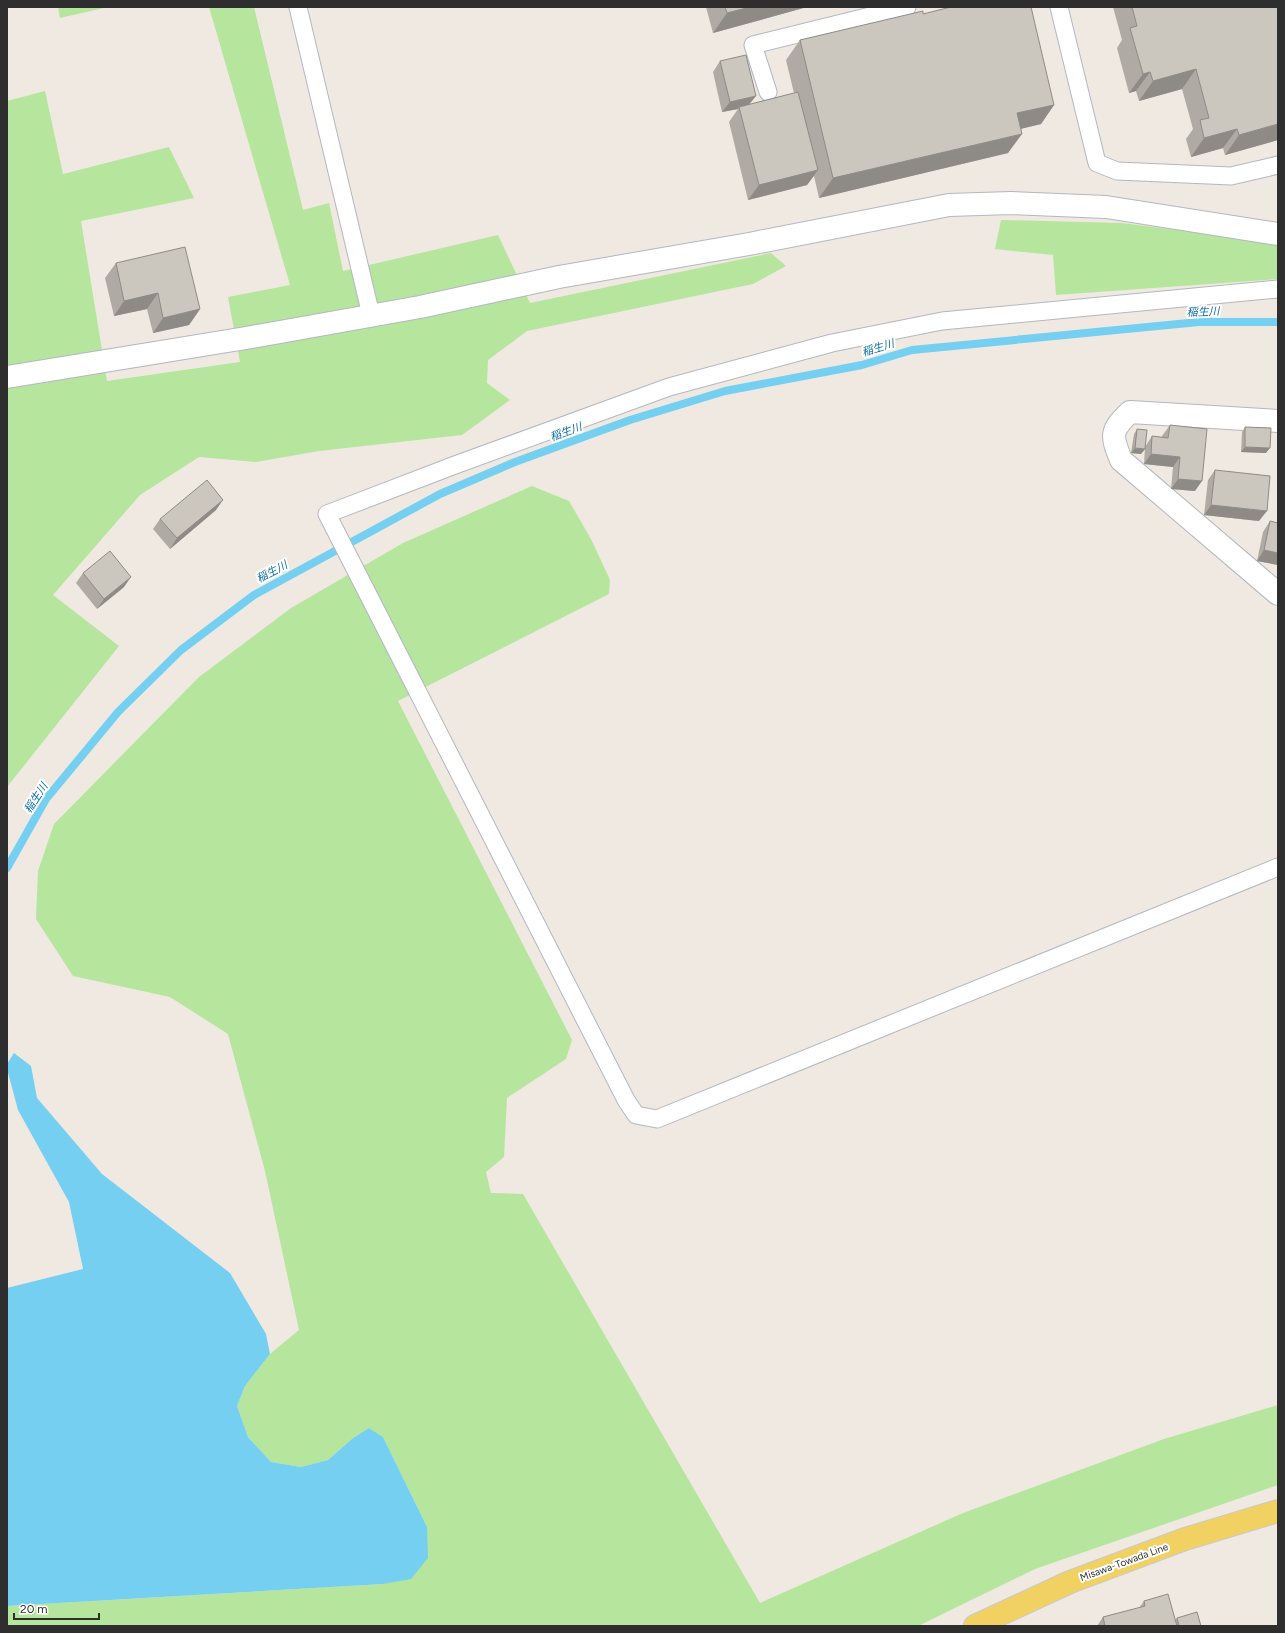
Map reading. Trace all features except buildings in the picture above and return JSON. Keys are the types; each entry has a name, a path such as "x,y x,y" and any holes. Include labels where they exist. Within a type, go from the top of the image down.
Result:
{"main road":[{"name":"Misawa-Towada Line","path":"975,1626 1070,1582 1185,1539 1278,1511"}],"street":[{"path":"7,376 246,338 420,307 559,277 749,244 949,205 1011,204 1106,207 1278,234"},
{"path":"1278,421 1130,412 1116,426 1114,443 1121,460 1278,594"}],"lane":[{"path":"298,7 371,315"},
{"path":"768,92 753,45 908,7"},
{"path":"1059,7 1097,163 1117,171 1230,176 1278,165"},
{"path":"1278,289 942,321 832,343 669,387 455,465 327,514 626,1100 636,1115 658,1119 1278,867"}],"green space":[{"path":"58,7 108,7 60,18"},
{"path":"209,7 254,7 303,210 329,203 343,271 498,235 530,303 771,253 786,266 753,284 527,331 488,360 487,383 510,400 462,435 319,451 256,462 199,457 140,495 53,595 119,646 7,787 7,101 45,91 63,174 169,147 194,198 81,221 107,381 240,362 228,297 290,285"},
{"path":"1001,220 1122,223 1278,243 1278,279 1056,295 1053,255 995,249"},
{"path":"532,486 569,501 591,539 610,580 609,594 398,701 572,1040 566,1059 507,1098 504,1157 486,1172 491,1193 523,1194 760,1603 963,1513 1164,1439 1278,1405 1278,1485 1035,1569 918,1626 7,1626 7,1606 383,1584 427,1527 383,1437 369,1428 353,1438 328,1460 301,1467 271,1462 248,1437 237,1406 245,1386 270,1354 299,1330 265,1171 228,1034 170,997 73,976 36,919 38,871 54,824 199,677 291,608 403,543"}],"water":[{"path":"14,1053 31,1066 37,1098 102,1174 230,1273 266,1334 270,1354 245,1386 237,1406 248,1437 271,1462 301,1467 328,1460 353,1438 369,1428 383,1437 427,1527 428,1558 411,1579 383,1584 7,1606 7,1288 83,1269 69,1202 18,1110 7,1069 7,1064"}],"waterway":[{"name":"稲生川","path":"7,868 46,799 118,712 181,650 254,595 440,494 515,462 630,420 725,391 862,365 912,350 1199,322 1278,322"}]}
